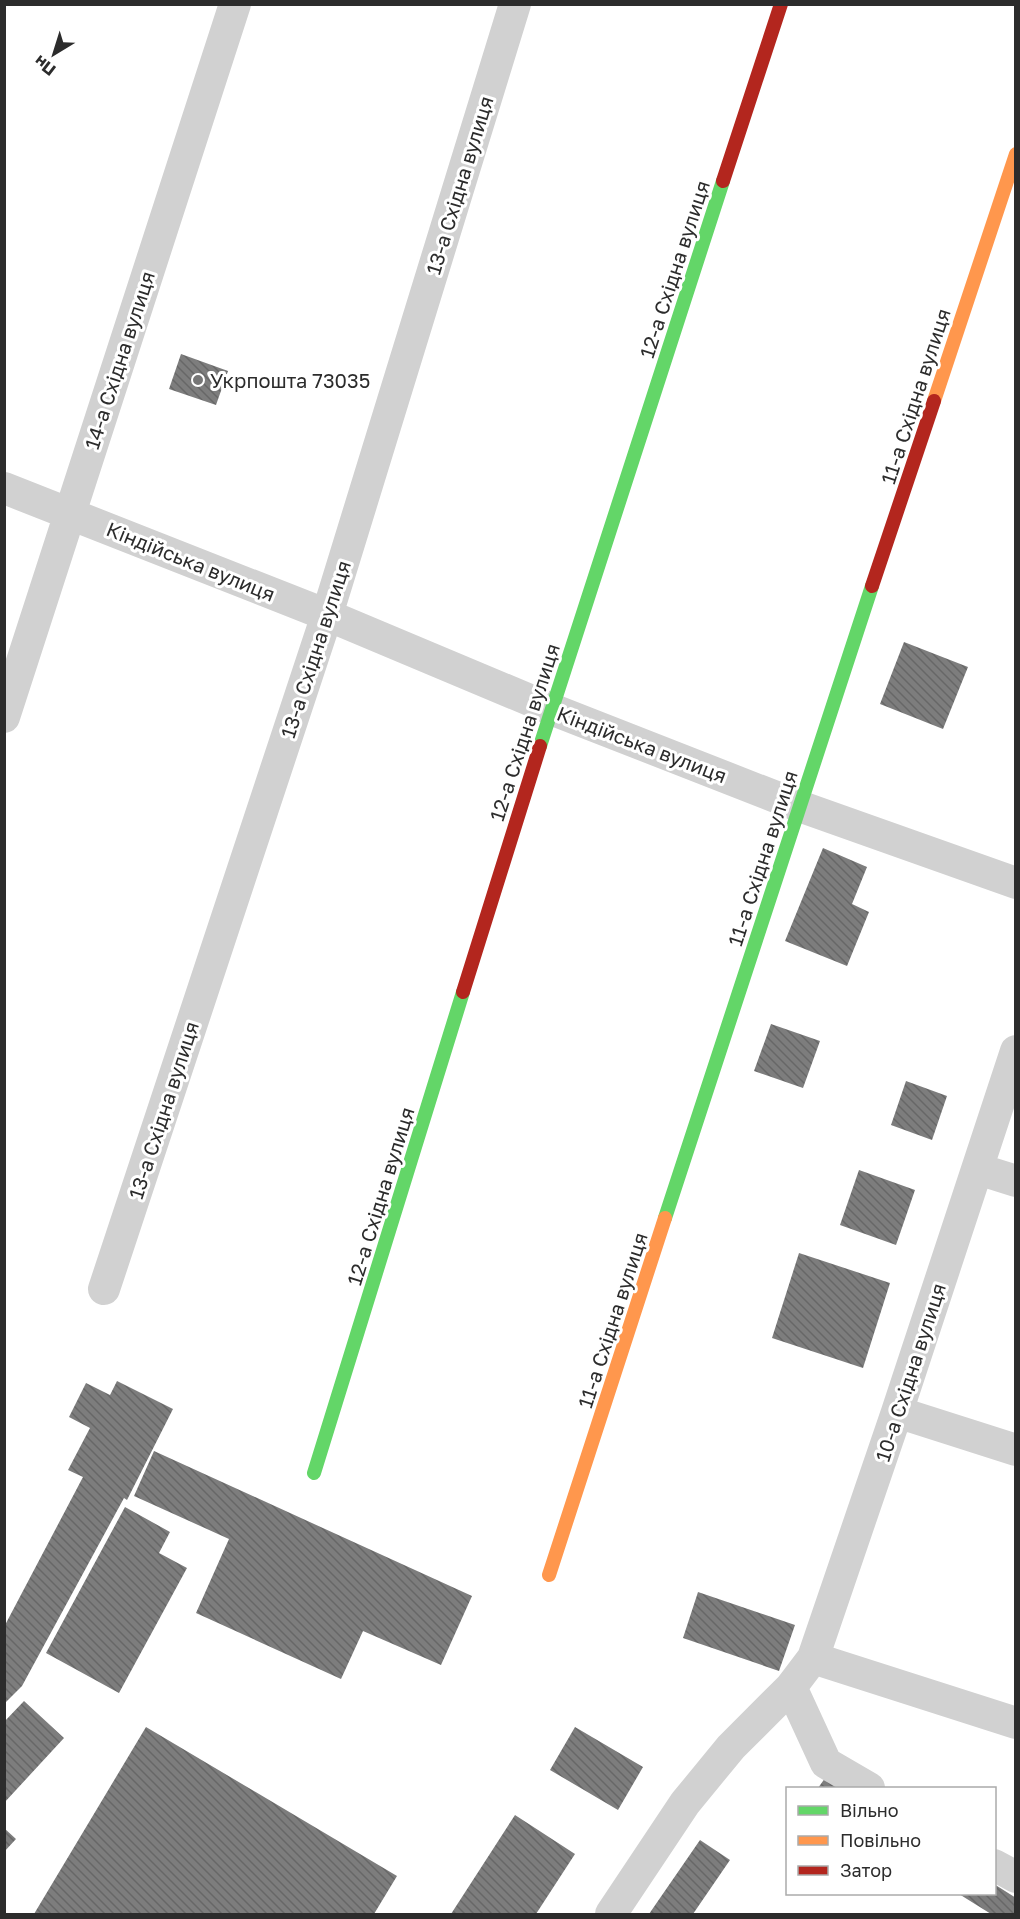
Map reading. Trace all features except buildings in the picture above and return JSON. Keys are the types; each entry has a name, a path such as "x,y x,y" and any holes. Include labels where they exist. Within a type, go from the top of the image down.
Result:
{"street":[{"name":"14-а Східна вулиця","path":"4,717 235,4"},
{"name":"13-а Східна вулиця","path":"104,1289 327,615 515,4"},
{"name":"12-а Східна вулиця","path":"314,1473 551,709 781,4"},
{"name":"11-а Східна вулиця","path":"549,1575 1016,154"},
{"name":"Кіндійська вулиця","path":"4,488 327,615 551,709 800,806 1016,883"},
{"name":"10-а Східна вулиця","path":"611,1914 685,1803 731,1747 791,1688 813,1658 1016,1051"},
{"path":"978,1169 1016,1181"},
{"path":"897,1412 1016,1450"},
{"path":"813,1658 1016,1723"},
{"path":"791,1688 826,1763 867,1787"},
{"path":"996,1866 1016,1877"}],"traffic: fast":[{"path":"540,746 723,181"},
{"path":"665,1218 872,586"},
{"path":"314,1473 463,992"}],"traffic: slow":[{"path":"934,401 1016,154"},
{"path":"549,1575 665,1218"}],"traffic: jam":[{"path":"723,181 781,4"},
{"path":"872,586 934,401"},
{"path":"463,992 540,746"}],"place":[{"name":"Укрпошта 73035","path":"198,380"}]}
